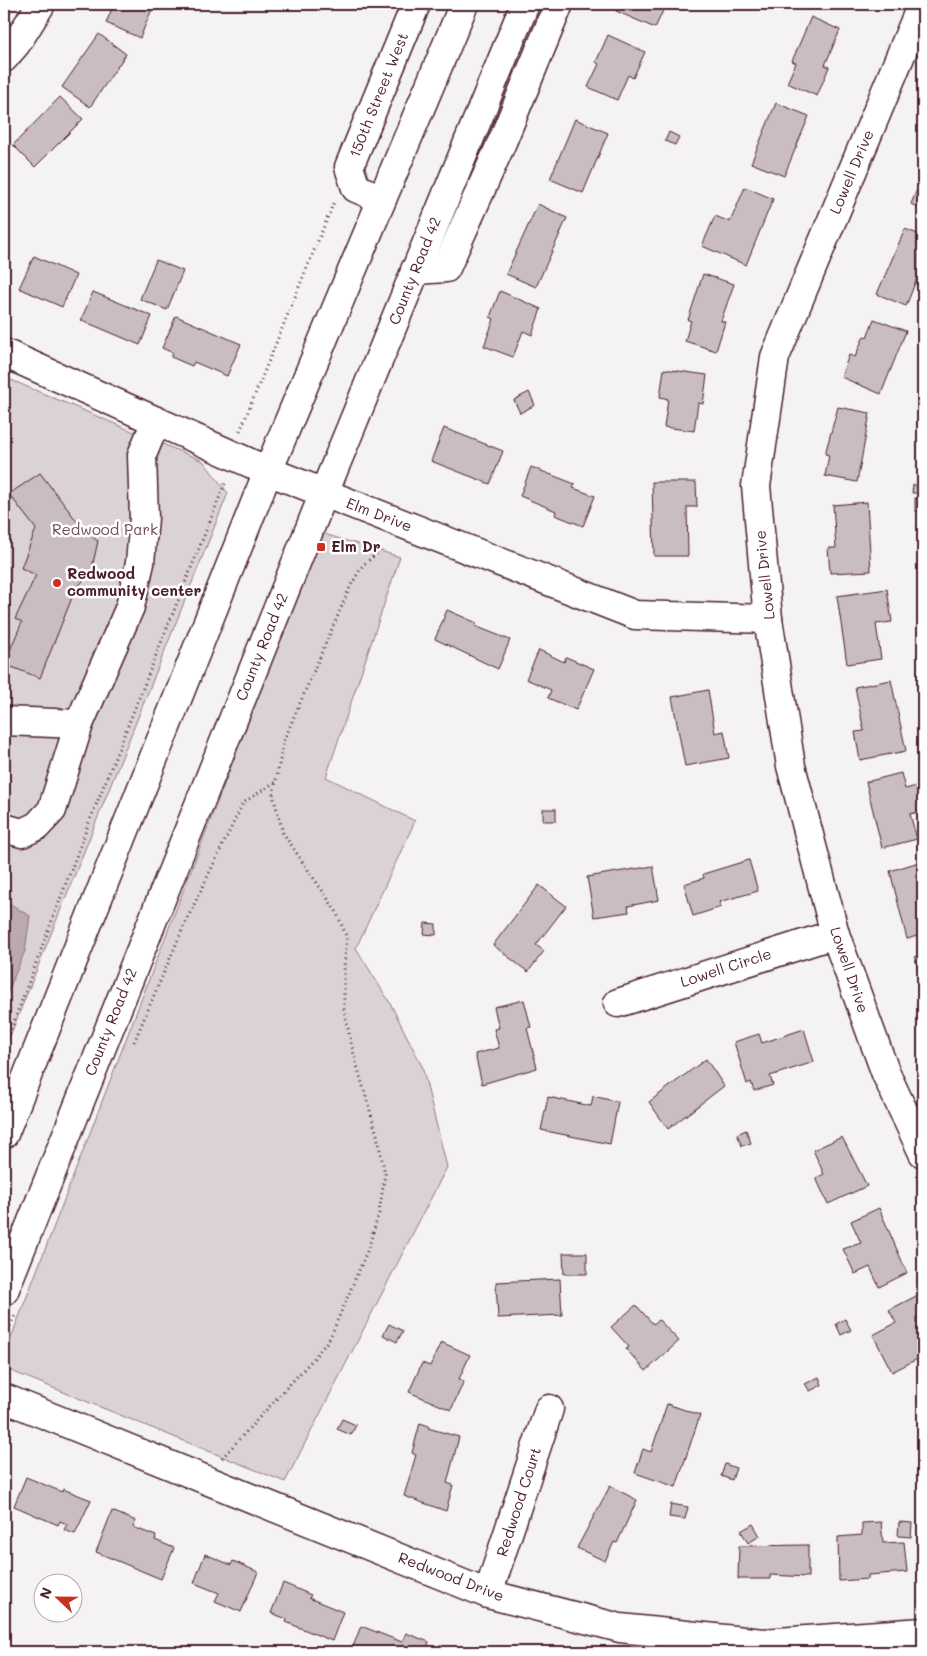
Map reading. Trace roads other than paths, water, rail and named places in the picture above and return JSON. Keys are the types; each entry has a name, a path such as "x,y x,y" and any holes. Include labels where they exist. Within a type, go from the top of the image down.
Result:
{"main road":[{"path":"4,58 16,44 41,4"},
{"name":"150th Street West","path":"382,198 356,188 349,167 416,4"},
{"path":"4,1134 268,471 464,4"},
{"name":"County Road 42","path":"12,1297 324,493 525,4"},
{"path":"415,270 446,268 502,142 558,4"},
{"name":"Lowell Drive","path":"922,4 775,357 756,486 768,619 791,766 835,934 886,1074 923,1153"},
{"name":"Elm Drive","path":"4,353 268,471 635,615 768,619"},
{"path":"4,828 22,832 37,826 52,810 79,724 130,607 140,563 144,518 142,455 156,421"},
{"path":"4,721 79,724"},
{"name":"Lowell Circle","path":"618,1003 835,934"},
{"name":"Redwood Drive","path":"4,1398 488,1594 620,1628 763,1648 923,1632"},
{"name":"Redwood Court","path":"488,1594 549,1409"}],"place":[{"name":"Elm Dr","path":"321,547"},
{"name":"Redwood community center","path":"57,583"}],"park label":[{"name":"Redwood Park","path":"105,530"}]}
